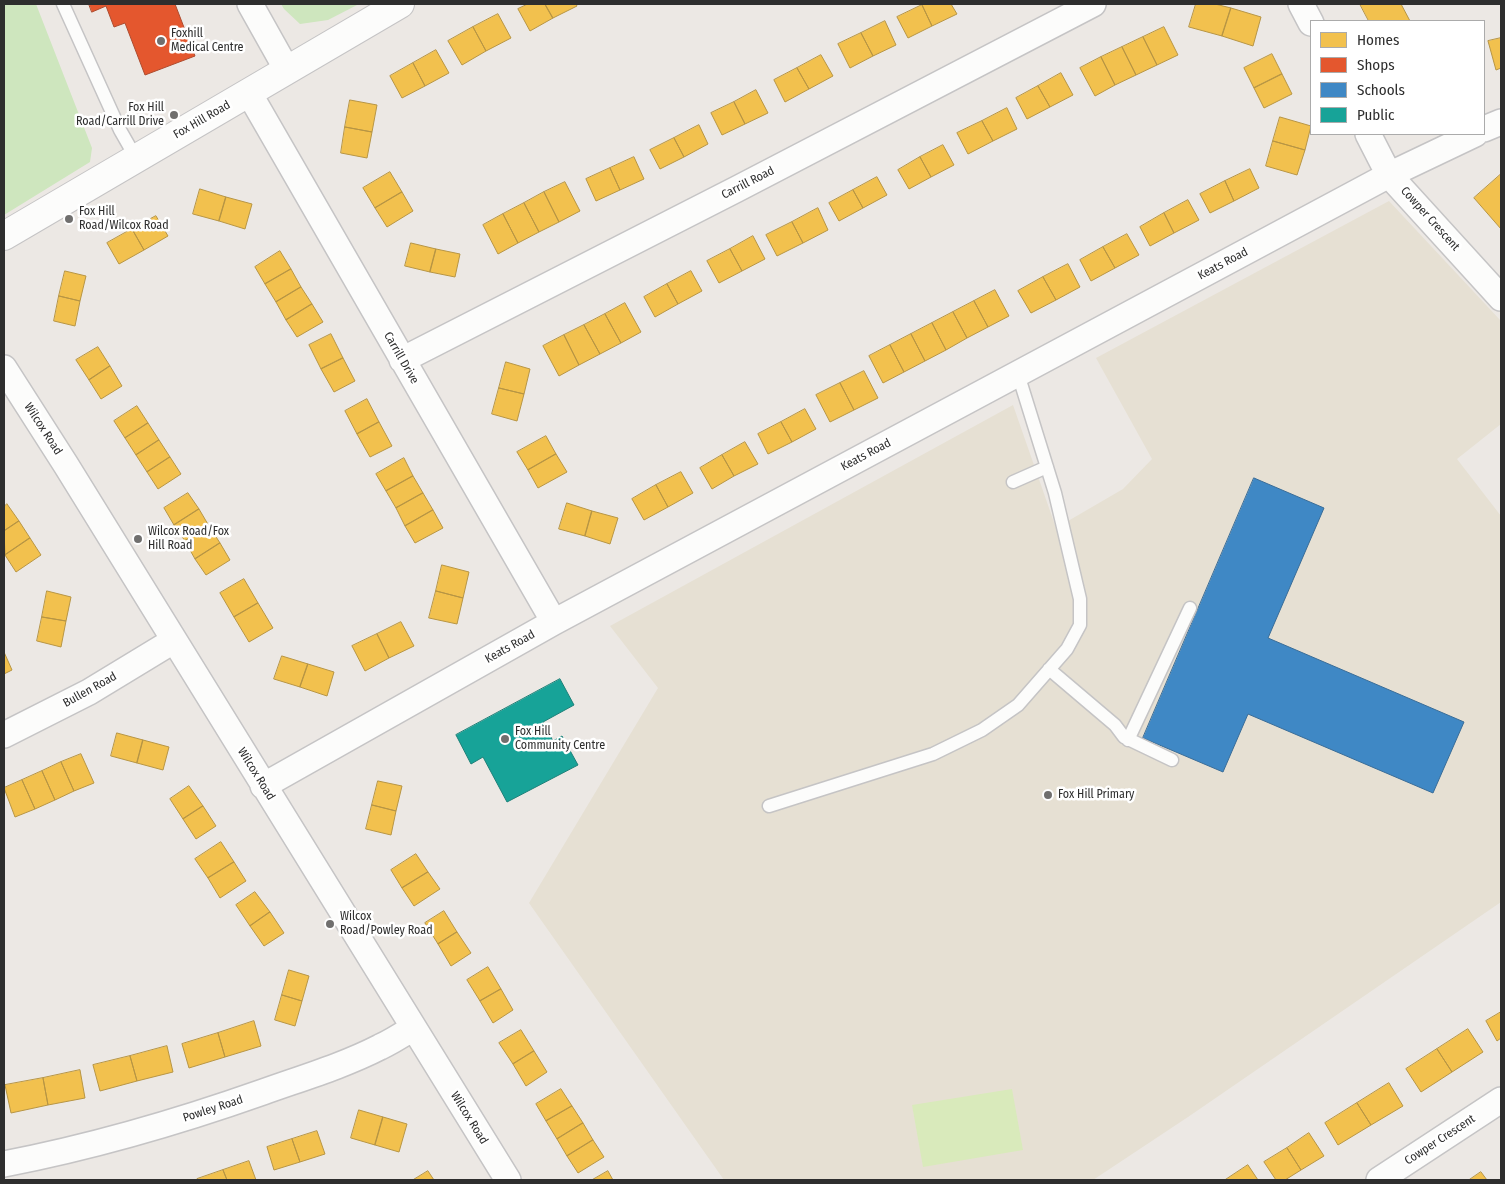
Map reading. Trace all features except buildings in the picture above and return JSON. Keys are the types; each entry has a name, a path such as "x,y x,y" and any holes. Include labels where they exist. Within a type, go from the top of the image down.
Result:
{"street":[{"path":"250,4 287,70"},
{"name":"Fox Hill Road","path":"4,236 400,4"},
{"name":"Carrill Road","path":"402,360 737,189 1092,4"},
{"path":"1302,4 1310,21"},
{"name":"Carrill Drive","path":"249,93 554,622"},
{"path":"1485,130 1501,122"},
{"name":"Cowper Crescent","path":"1369,135 1389,175 1501,298"},
{"name":"Keats Road","path":"263,786 554,622 1389,175 1473,135"},
{"name":"Wilcox Road","path":"4,368 66,465 412,1028 508,1180"},
{"name":"Bullen Road","path":"4,735 89,692 173,641"},
{"name":"Powley Road","path":"4,1164 138,1133 217,1108 339,1065 380,1048 412,1028"},
{"name":"Cowper Crescent","path":"1379,1180 1501,1100"}],"lane":[{"path":"63,4 120,130 136,158"},
{"path":"769,806 933,754 982,730 1018,705 1067,649 1080,625 1080,599 1055,493 1018,374"},
{"path":"1013,482 1046,466"},
{"path":"1128,740 1190,608"},
{"path":"1049,669 1115,725 1128,740 1172,760"}],"shaded area":[{"name":"Fox Hill Primary","path":"1389,201 1501,321 1501,424 1457,459 1501,516 1501,902 1093,1180 724,1180 529,903 658,688 610,626 1013,405 1056,528 1123,489 1152,459 1096,358"}],"green space":[{"path":"4,4 36,4 92,148 90,162 4,215"},
{"path":"281,4 359,4 328,20 300,24"},
{"path":"1012,1089 1023,1150 923,1167 912,1105"}],"place":[{"name":"Foxhill Medical Centre","path":"161,41"},
{"name":"Fox Hill Road/Carrill Drive","path":"174,115"},
{"name":"Fox Hill Road/Wilcox Road","path":"69,219"},
{"name":"Wilcox Road/Fox Hill Road","path":"138,539"},
{"name":"Fox Hill Community Centre","path":"505,739"},
{"name":"Fox Hill Primary","path":"1048,795"},
{"name":"Wilcox Road/Powley Road","path":"330,924"}]}
